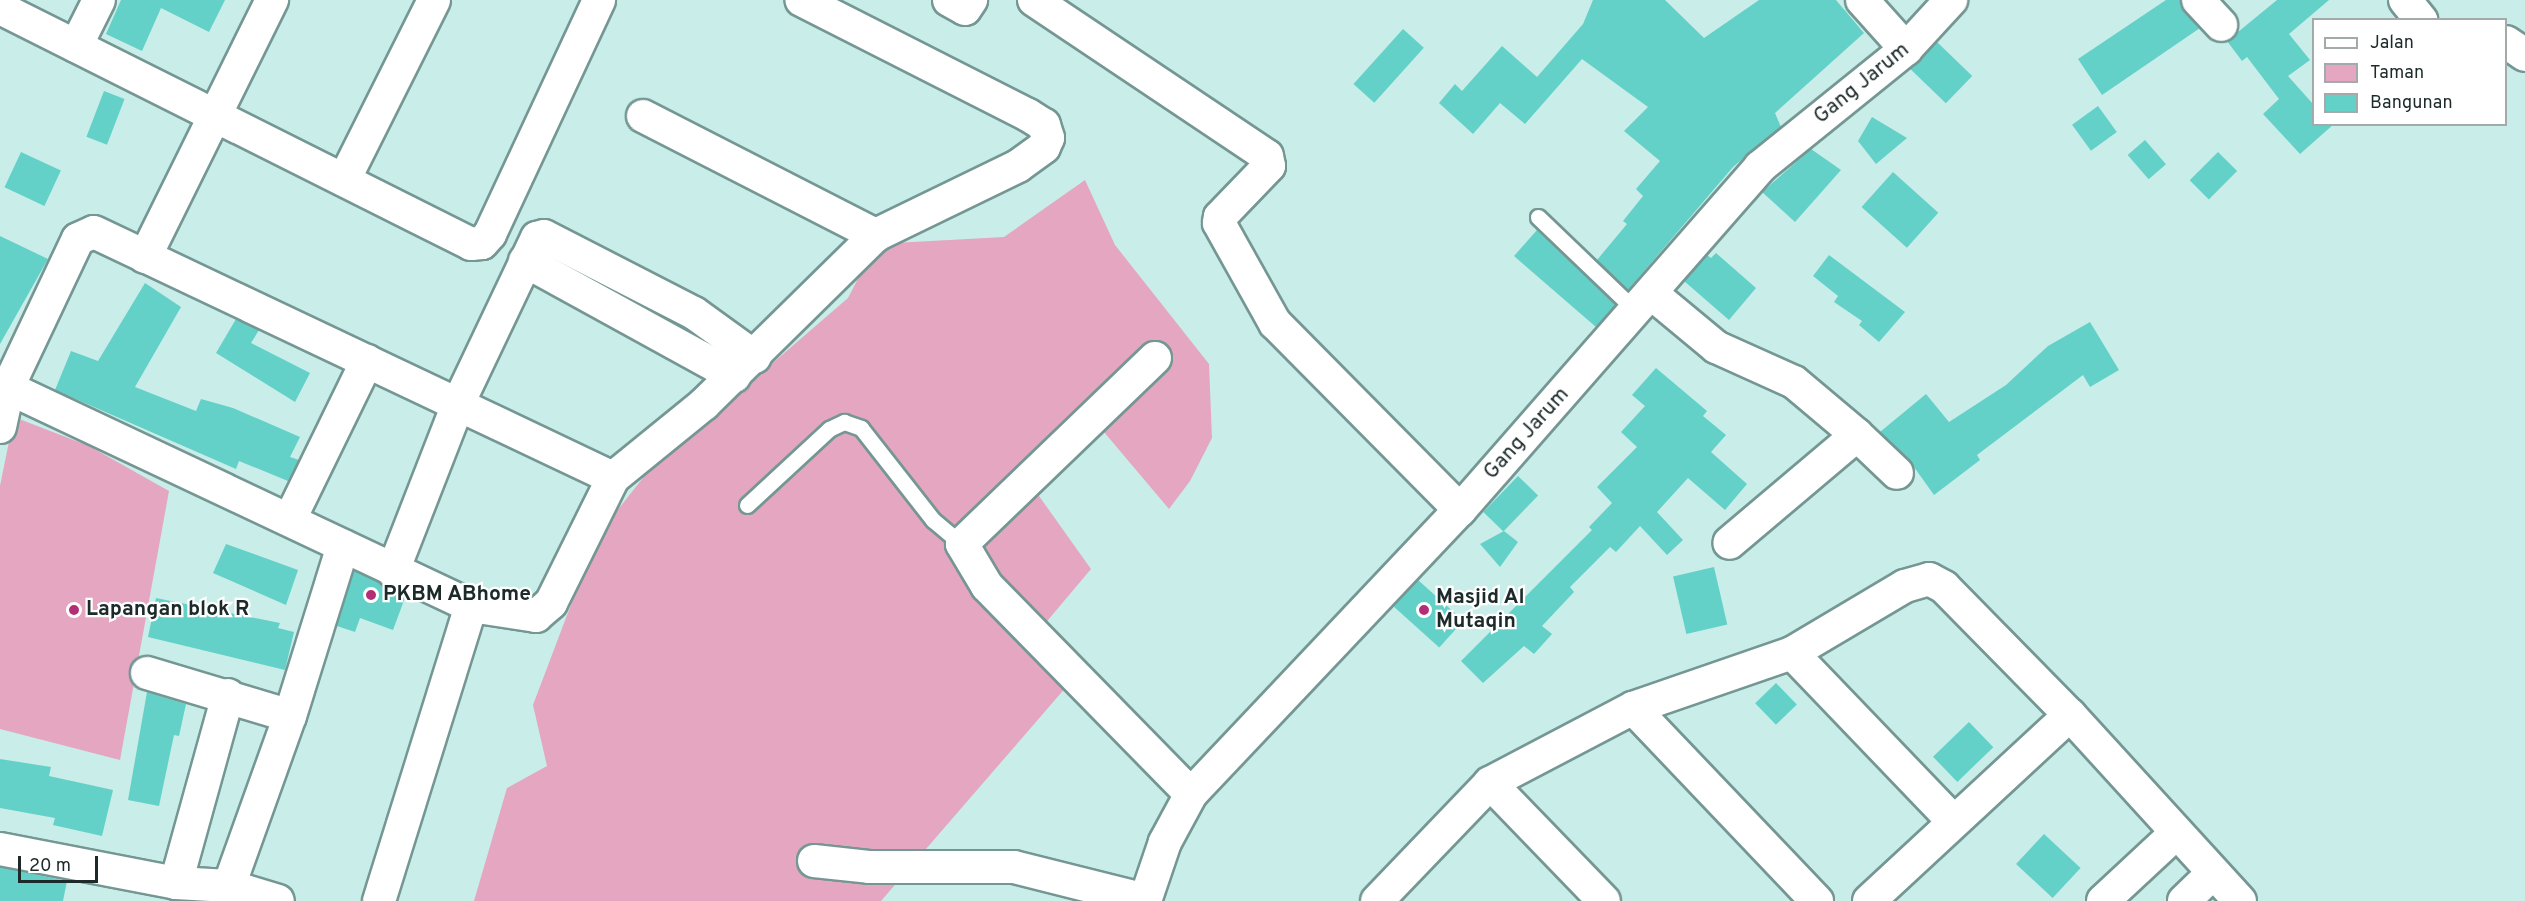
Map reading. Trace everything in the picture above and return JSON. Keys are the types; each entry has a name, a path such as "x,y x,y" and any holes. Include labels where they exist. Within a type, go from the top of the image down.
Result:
{"street":[{"path":"76,46 99,0"},
{"path":"146,256 273,0"},
{"path":"344,180 434,0"},
{"path":"0,8 471,244 482,243 599,0"},
{"path":"4,385 471,606 527,615 545,611 613,478 744,366 876,235 1032,158 1044,147 1047,130 1028,115 801,0"},
{"path":"949,0 965,9 971,0"},
{"path":"1034,0 1267,156 1269,166 1220,217 1219,224 1275,323 1460,510"},
{"path":"1862,0 1906,49"},
{"name":"Gang Jarum","path":"1145,901 1165,842 1191,794 1460,510 1644,302 1760,166 1906,49 1951,0"},
{"path":"2198,0 2221,25"},
{"path":"2405,0 2419,18"},
{"path":"2507,43 2525,55"},
{"path":"643,116 876,235"},
{"path":"0,427 4,385 78,239 94,232 613,478"},
{"path":"393,571 458,404 534,240 544,237 694,313 744,366"},
{"path":"1644,302 1716,347 1794,382 1857,435 1897,473"},
{"path":"1155,358 963,544 987,586 1191,794"},
{"path":"290,519 367,361"},
{"path":"1729,543 1857,435"},
{"path":"229,886 290,716 343,546"},
{"path":"1377,901 1490,783 1633,708 1792,653 1905,586 1929,579 1944,587 2070,715 2175,834 2240,901"},
{"path":"379,901 471,606"},
{"path":"1792,653 1953,821"},
{"path":"147,673 228,695 290,716"},
{"path":"176,883 228,695"},
{"path":"1633,708 1817,901"},
{"path":"1869,901 2070,715"},
{"path":"1490,783 1601,900"},
{"path":"2103,901 2175,834"},
{"path":"0,849 176,883 229,886 278,901"},
{"path":"814,861 869,867 1014,867 1145,901"},
{"path":"2184,901 2213,873"}],"lane":[{"path":"1539,217 1644,302"},
{"path":"747,505 829,429 844,422 861,428 933,520 963,544"}],"green space":[{"path":"1085,180 1115,245 1209,364 1212,438 1190,481 1169,509 1093,419 1034,489 1091,569 1032,639 1067,686 881,901 474,901 507,788 547,766 533,705 597,536 650,469 848,298 876,244 1004,237"},
{"name":"Lapangan blok R","path":"14,417 89,446 169,491 120,760 0,729 0,486"}],"building":[{"path":"121,0 225,0 209,32 161,8 142,51 106,34"},
{"path":"1593,0 1665,0 1704,38 1759,0 1836,0 1864,33 1775,113 1781,127 1733,167 1628,290 1597,260 1627,224 1623,221 1643,196 1636,189 1660,161 1624,131 1648,107 1582,59 1525,124 1500,103 1473,134 1439,103 1455,84 1462,91 1502,46 1537,77 1583,24"},
{"path":"2166,0 2181,0 2200,28 2102,95 2078,59"},
{"path":"2277,0 2329,0 2289,34 2310,60 2288,76 2312,103 2312,126 2332,126 2300,154 2263,114 2279,99 2247,57 2242,61 2227,41"},
{"path":"1403,29 1424,48 1374,103 1353,84"},
{"path":"1937,42 1972,76 1946,103 1911,69"},
{"path":"104,91 125,99 107,145 86,137"},
{"path":"2098,106 2117,132 2091,151 2072,125"},
{"path":"1872,117 1907,138 1876,164 1858,141"},
{"path":"2145,140 2166,164 2149,179 2128,155"},
{"path":"1811,149 1841,170 1795,222 1762,192"},
{"path":"21,152 61,171 44,206 5,187"},
{"path":"2218,152 2237,171 2209,199 2190,180"},
{"path":"1893,172 1938,213 1907,248 1862,207"},
{"path":"1537,230 1616,305 1596,327 1514,256"},
{"path":"0,236 48,259 0,344"},
{"path":"1716,253 1756,288 1729,320 1684,281 1707,255 1711,258"},
{"path":"1829,255 1905,312 1879,342 1859,325 1862,321 1834,302 1838,296 1813,276"},
{"path":"145,283 181,307 135,387 196,411 201,399 233,408 300,437 290,457 299,460 288,481 239,461 236,469 55,390 71,351 98,361"},
{"path":"236,319 259,330 251,343 310,373 295,402 216,353"},
{"path":"2090,322 2119,370 2090,387 2083,375 1977,455 1980,460 1934,495 1909,460 1880,432 1926,394 1949,422 2006,385 2048,346"},
{"path":"1656,368 1707,411 1703,416 1726,435 1711,452 1747,484 1725,510 1688,478 1657,512 1683,540 1667,555 1640,526 1616,552 1610,547 1570,587 1574,592 1542,626 1552,634 1534,654 1524,646 1483,683 1461,661 1592,530 1589,527 1612,503 1597,487 1637,447 1621,432 1645,406 1632,395"},
{"path":"1518,476 1538,495 1503,531 1483,512"},
{"path":"1504,531 1518,542 1500,567 1480,544"},
{"path":"226,544 298,570 286,605 213,573"},
{"path":"1714,567 1727,624 1686,634 1673,576"},
{"name":"PKBM ABhome","path":"354,571 406,595 393,630 360,618 355,632 337,626"},
{"name":"Masjid Al Mutaqin","path":"1418,580 1463,621 1439,648 1394,607"},
{"path":"156,598 280,623 278,628 294,632 285,670 148,637"},
{"path":"1776,683 1797,705 1776,725 1755,703"},
{"path":"147,692 186,704 179,736 174,735 159,806 128,800"},
{"path":"1969,722 1993,747 1957,782 1933,757"},
{"path":"0,759 51,767 49,776 113,790 102,836 53,825 55,818 0,808"},
{"path":"2044,834 2081,868 2053,898 2016,864"},
{"path":"0,867 67,881 63,901 0,901"}],"place":[{"name":"PKBM ABhome","path":"371,595"},
{"name":"Lapangan blok R","path":"74,610"},
{"name":"Masjid Al Mutaqin","path":"1424,610"}]}
